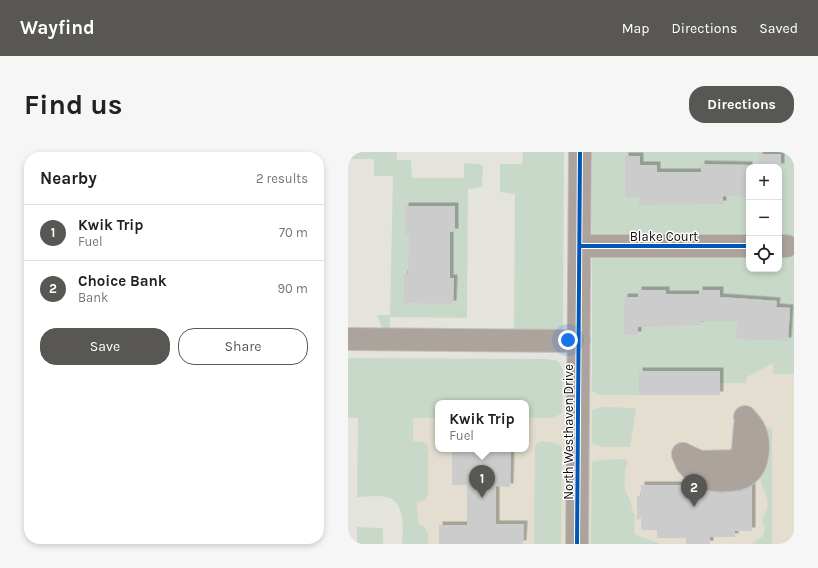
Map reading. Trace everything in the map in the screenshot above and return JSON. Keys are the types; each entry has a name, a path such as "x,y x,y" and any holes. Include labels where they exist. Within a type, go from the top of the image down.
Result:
{"street":[{"name":"North Westhaven Drive","path":"577,544 580,152"},
{"name":"Blake Court","path":"580,246 746,246"},
{"path":"348,339 579,341"},
{"path":"683,454 687,464 700,478 733,479 747,475 754,466 758,449 757,437 752,426 745,417"}],"shaded area":[{"path":"593,357 794,359 794,544 412,544 413,371 592,375"}],"green space":[{"path":"348,152 397,152 397,160 411,160 412,178 464,178 464,163 480,164 483,166 482,187 468,189 467,318 390,317 390,331 383,330 377,315 390,315 393,176 374,176 374,159 348,159"},
{"path":"523,152 564,152 563,328 553,333 514,330 515,194 500,192 500,164 522,164"},
{"path":"592,152 794,152 794,374 773,374 773,363 747,377 746,383 720,383 720,371 639,371 639,395 599,395 592,391"},
{"path":"348,358 547,359 558,361 563,370 562,411 561,414 552,418 529,418 529,400 435,400 435,418 413,418 413,441 424,442 428,445 428,495 425,500 417,502 418,524 425,527 428,534 428,544 402,544 402,516 397,504 392,500 386,497 375,496 357,497 358,418 348,418"},
{"path":"601,407 636,408 630,447 602,447 592,443 592,410"},
{"path":"762,424 772,429 772,544 751,544 763,536 765,529 762,520 768,505 760,477"},
{"path":"542,441 555,443 562,447 561,544 534,544 535,447 537,443"},
{"path":"625,459 628,461 625,475 625,489 635,515 634,532 636,535 661,544 591,544 592,462"},
{"path":"357,527 382,528 383,544 357,544"}],"building":[{"path":"759,154 781,154 781,164 759,164"},
{"path":"625,156 640,156 640,165 657,165 657,172 701,172 701,164 746,165 746,197 723,196 723,204 639,205 639,197 625,197"},
{"path":"405,206 455,206 455,232 450,232 450,278 454,278 453,304 404,303 404,274 408,274 409,234 405,234"},
{"path":"638,290 666,290 666,294 699,294 699,290 720,290 720,297 777,301 776,307 790,308 788,341 736,339 737,321 701,321 701,325 638,327 638,335 624,335 624,297 638,297"},
{"path":"639,371 720,371 720,395 639,395"},
{"path":"452,452 511,452 510,487 496,486 496,524 524,524 523,544 439,544 439,525 467,525 467,485 452,485"},
{"path":"641,485 689,485 698,490 721,493 741,491 752,486 752,531 735,531 735,537 710,537 710,544 686,544 686,538 657,538 657,530 641,530 641,518 637,520 637,496 641,496"}],"cycle path":[{"path":"577,544 580,152"},
{"path":"580,246 746,246"}],"place":[{"name":"Kwik Trip","path":"482,498"},
{"name":"Choice Bank","path":"694,507"}]}
